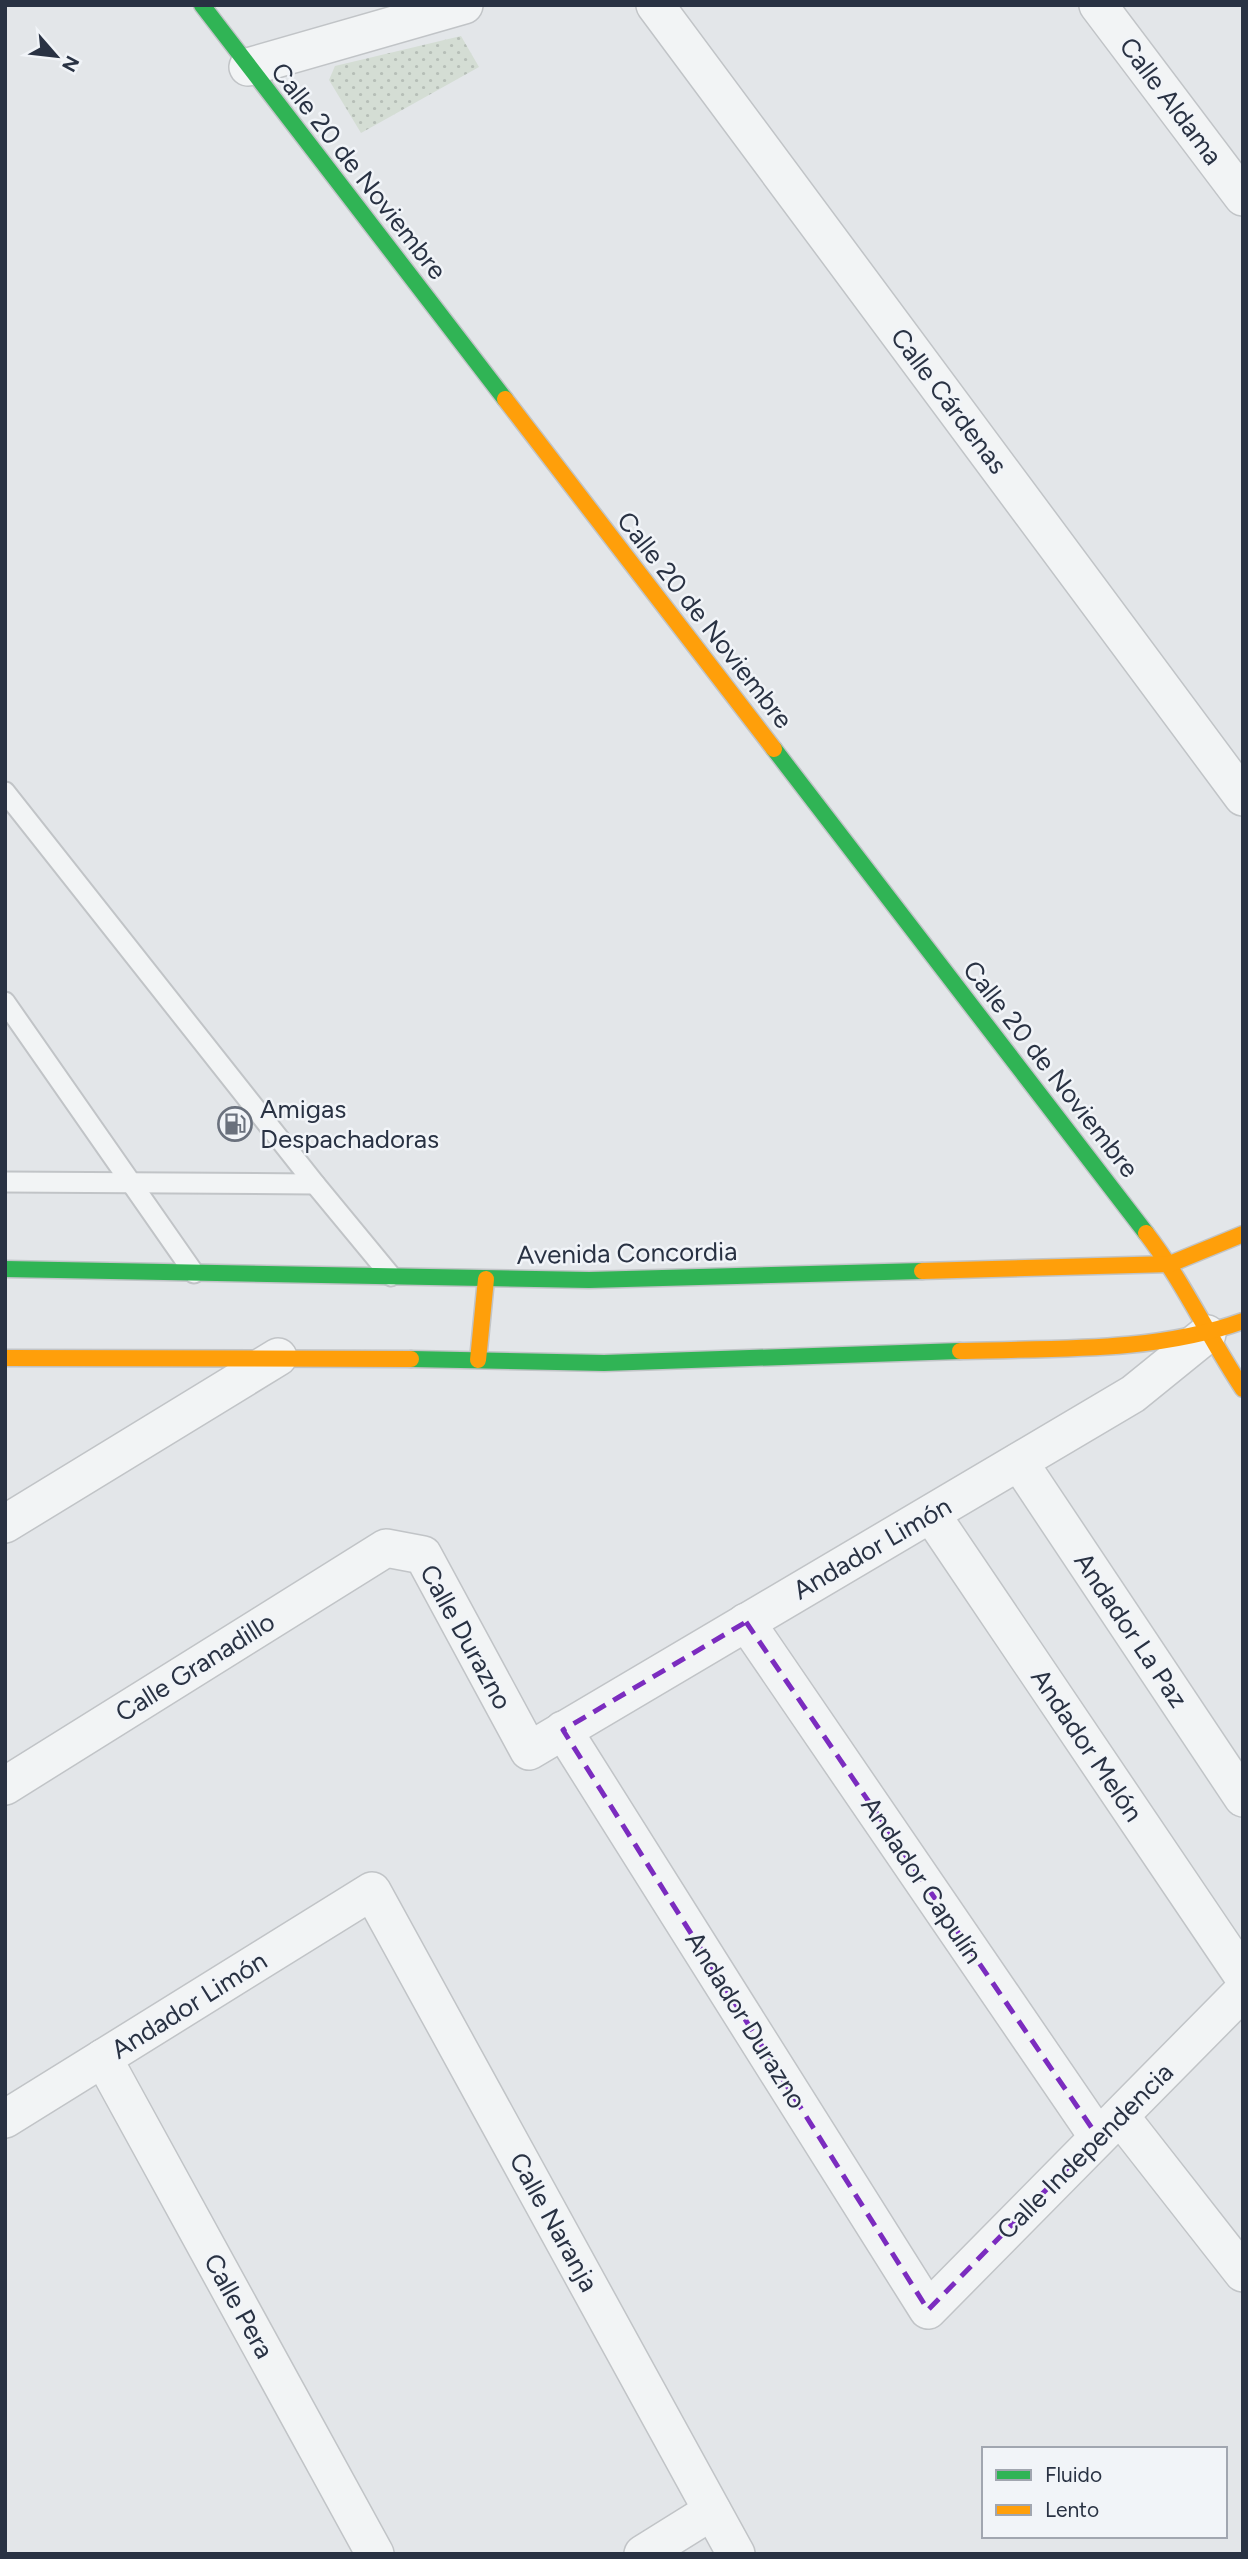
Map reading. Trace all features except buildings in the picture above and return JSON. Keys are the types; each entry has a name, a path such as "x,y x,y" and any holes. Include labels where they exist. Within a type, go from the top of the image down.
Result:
{"main road":[{"name":"Calle 20 de Noviembre","path":"202,5 1170,1264 1207,1334 1243,1389"},
{"name":"Avenida Concordia","path":"5,1269 589,1280 1170,1264 1243,1234"},
{"path":"478,1360 486,1279"},
{"path":"5,1358 278,1357 604,1363 1087,1347 1207,1334 1243,1321"}],"street":[{"path":"248,67 464,5"},
{"name":"Calle Cárdenas","path":"655,5 1243,797"},
{"name":"Calle Aldama","path":"1098,5 1243,197"},
{"name":"Andador Limón","path":"529,1751 1133,1394 1207,1334"},
{"path":"5,1524 278,1357"},
{"name":"Andador La Paz","path":"1019,1462 1243,1798"},
{"name":"Andador Melón","path":"931,1514 1243,1976"},
{"name":"Calle Durazno","path":"386,1548 423,1555 529,1751"},
{"name":"Calle Granadillo","path":"5,1786 386,1548"},
{"name":"Andador Capulín","path":"746,1622 1109,2127 1243,2273"},
{"name":"Andador Durazno","path":"564,1730 928,2310"},
{"name":"Andador Limón","path":"5,2119 372,1891"},
{"name":"Calle Naranja","path":"372,1891 736,2554"},
{"name":"Calle Independencia","path":"928,2310 1243,1991"},
{"name":"Calle Pera","path":"103,2058 375,2554"},
{"path":"643,2554 712,2511"}],"lane":[{"path":"5,792 315,1184 392,1277"},
{"path":"5,1002 194,1273"},
{"path":"5,1182 315,1184"}],"highlighted area":[{"path":"746,1622 1098,2137 928,2310 563,1730"}],"shaded area":[{"path":"461,36 479,67 361,133 329,80 335,66"}],"traffic: fast":[{"path":"202,5 505,399"},
{"path":"774,749 1146,1233"},
{"path":"5,1269 589,1280 922,1271"},
{"path":"411,1359 604,1363 960,1351"}],"traffic: slow":[{"path":"505,399 774,749"},
{"path":"1146,1233 1172,1270 1243,1389"},
{"path":"922,1271 1170,1264 1243,1234"},
{"path":"478,1360 486,1279"},
{"path":"960,1351 1067,1349 1139,1344 1174,1339 1243,1321"},
{"path":"5,1358 411,1359"}],"place":[{"name":"Amigas Despachadoras","path":"235,1124"}]}
